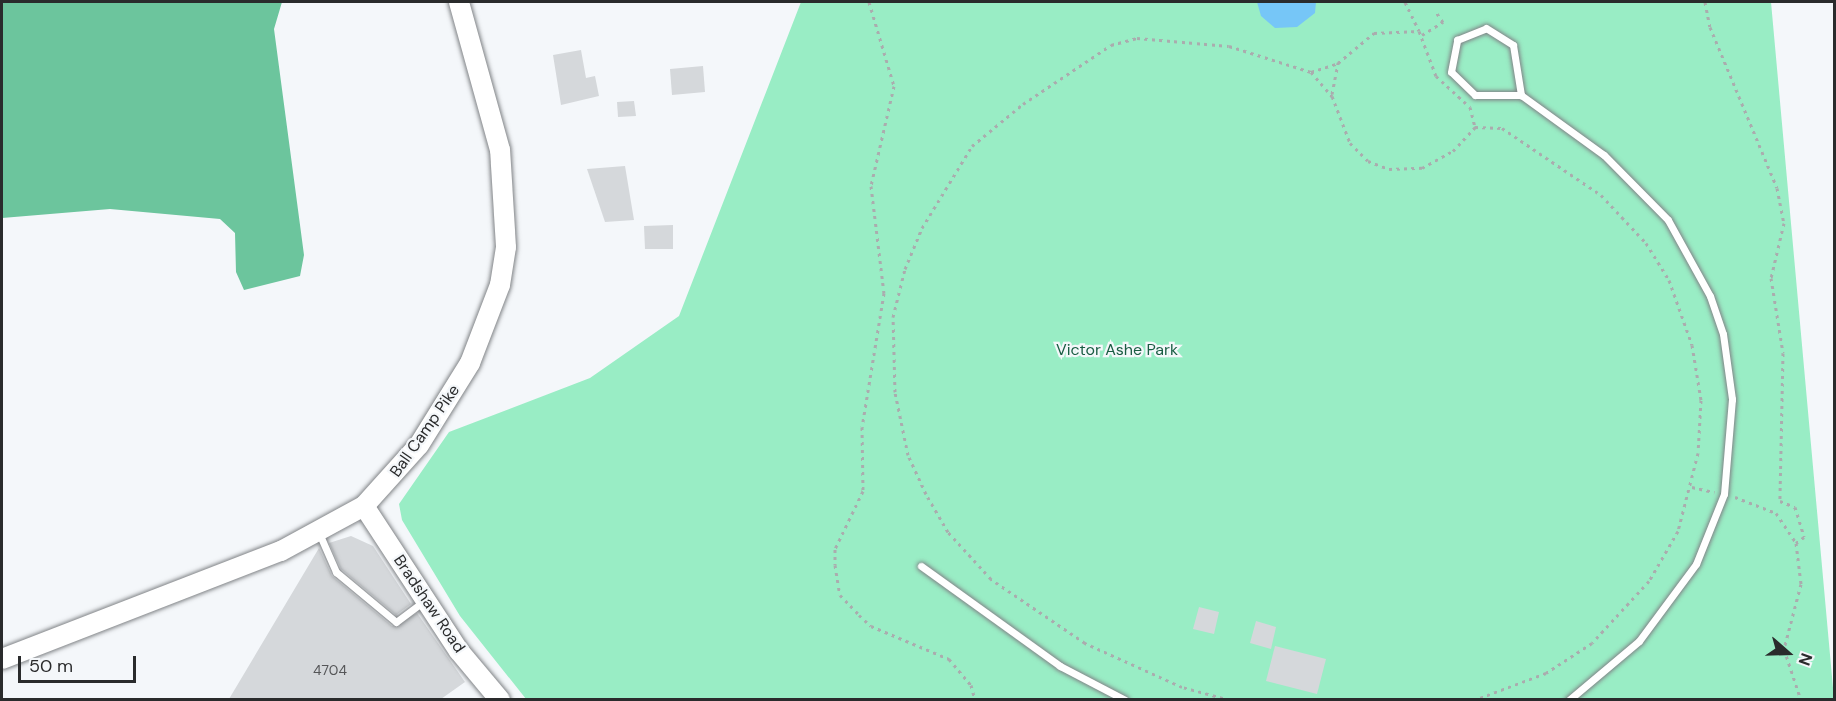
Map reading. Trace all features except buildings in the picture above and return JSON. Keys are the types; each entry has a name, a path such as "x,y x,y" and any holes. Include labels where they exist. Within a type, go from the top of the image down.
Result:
{"street":[{"name":"Ball Camp Pike","path":"2,659 251,565 363,506 390,482 446,406 470,363 500,285 508,206 504,171 459,2"},
{"name":"Bradshaw Road","path":"363,506 424,601 500,699"}],"lane":[{"path":"1521,95 1516,56 1506,37 1476,29 1457,40 1451,72 1464,90 1521,95 1625,173 1668,220 1700,273 1730,369 1733,431 1724,494 1696,564 1664,614 1569,699"},
{"path":"318,531 336,572 396,622 424,601"},
{"path":"921,566 1060,666 1125,699"}],"path":[{"path":"869,2 894,86 871,186 884,293 861,427 863,491 835,549 835,565 840,595 871,626 950,658 971,685 975,699"},
{"path":"1405,2 1422,35 1436,75 1470,107 1475,127"},
{"path":"1705,2 1710,27 1773,178 1784,223 1771,278 1783,353 1780,501 1795,507 1799,516 1804,537 1796,543"},
{"path":"1422,35 1443,22 1436,12"},
{"path":"1311,72 1338,63 1374,33 1419,31"},
{"path":"1230,699 1172,683 1085,643 991,579 948,532 908,455 895,392 893,316 922,228 972,146 1023,104 1111,45 1147,36 1191,39 1311,72 1332,96 1350,143 1368,161 1389,169 1439,162 1475,127 1502,128 1571,171 1622,216 1663,271 1683,311 1698,370 1701,428 1692,487 1667,552 1611,626 1546,673 1474,699"},
{"path":"1332,96 1338,63"},
{"path":"1692,487 1724,494 1776,513 1796,543 1801,584 1784,649 1801,699"}],"green space":[{"path":"2,2 282,2 274,29 304,255 300,276 244,290 236,272 235,233 220,219 110,209 2,218"},
{"name":"Victor Ashe Park","path":"801,2 1771,2 1834,699 526,699 460,616 402,520 399,504 449,432 590,378 679,316"}],"water":[{"path":"1257,2 1316,2 1315,13 1297,27 1275,28 1261,16"}]}
